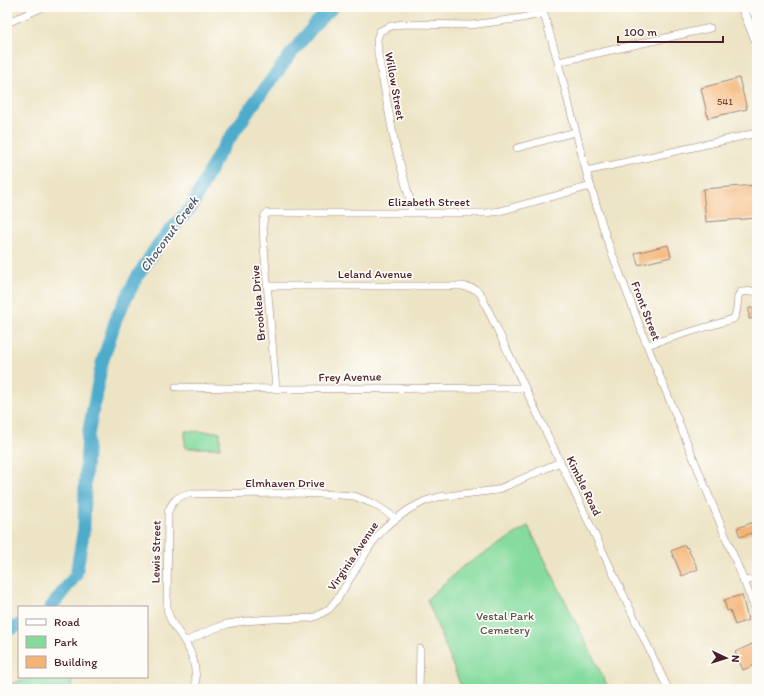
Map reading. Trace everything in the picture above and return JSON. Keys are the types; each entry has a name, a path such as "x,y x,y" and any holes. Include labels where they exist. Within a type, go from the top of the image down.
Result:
{"main road":[{"path":"742,7 757,42"},
{"path":"752,7 757,17"}],"street":[{"path":"7,23 43,7"},
{"name":"Front Street","path":"543,10 558,62 575,132 607,240 647,345 744,581 754,598 757,613"},
{"name":"Willow Street","path":"411,213 411,204 394,145 378,54 377,39 380,31 391,26 402,24 471,25 522,18 543,10"},
{"path":"558,62 710,28"},
{"path":"517,148 575,132"},
{"path":"586,171 757,133"},
{"name":"Elizabeth Street","path":"265,215 268,213 486,213 500,211 591,186"},
{"name":"Brooklea Drive","path":"265,215 263,222 264,248 276,389"},
{"name":"Leland Avenue","path":"268,286 462,286 475,289 480,293"},
{"path":"647,345 733,319 737,311 738,296 741,292 757,291"},
{"name":"Kimble Road","path":"480,293 668,689"},
{"name":"Frey Avenue","path":"176,387 276,389 525,388"},
{"name":"Virginia Avenue","path":"185,642 227,624 311,618 317,616 329,609 338,598 372,544 385,527 396,518 425,501 439,497 497,490 560,462"},
{"name":"Elmhaven Drive","path":"171,504 178,497 187,494 296,493 340,495 354,496 374,504 396,518"},
{"name":"Lewis Street","path":"171,504 168,512 167,609 169,619 185,642 194,661 196,689"},
{"path":"744,581 757,579"},
{"path":"418,689 420,649"}],"green space":[{"path":"185,431 220,432 220,448 185,448"},
{"name":"Vestal Park Cemetery","path":"528,526 609,689 462,689 427,599 461,568"},
{"path":"26,678 73,678 71,689 7,689 7,685"}],"building":[{"path":"739,78 747,109 708,118 701,88"},
{"path":"757,185 757,218 706,222 703,189"},
{"path":"668,245 671,257 638,265 635,253"},
{"path":"749,308 757,308 757,318 749,319"},
{"path":"754,522 757,531 740,537 737,528"},
{"path":"685,545 698,569 682,576 671,551"},
{"path":"742,595 748,620 735,625 730,610 727,611 724,600"},
{"path":"757,642 757,664 743,670 735,652"}],"waterway":[{"name":"Choconut Creek","path":"52,606 76,575 84,528 88,435 102,363 117,316 137,277 159,243 192,206 218,155 257,99 316,23 333,7"},
{"name":"Choconut Creek","path":"7,631 18,626"}]}
